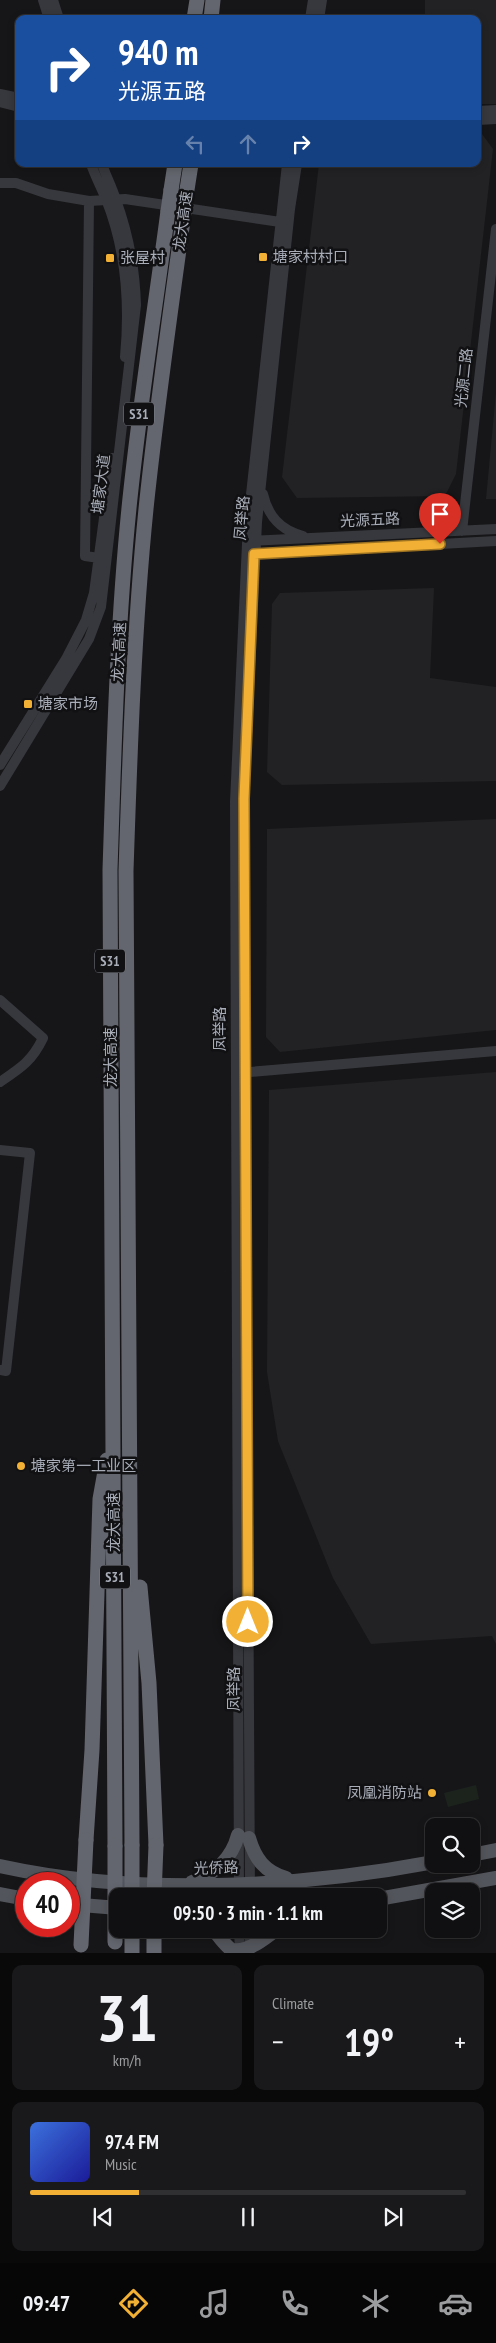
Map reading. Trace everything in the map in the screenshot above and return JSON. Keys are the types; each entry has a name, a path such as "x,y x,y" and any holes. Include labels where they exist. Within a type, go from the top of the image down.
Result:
{"highway":[{"path":"195,15 197,0"},
{"path":"211,15 213,0"},
{"name":"龙大高速","path":"115,1947 110,870 120,625 129,509 143,383 175,167"},
{"name":"龙大高速","path":"132,1888 126,871 137,627 146,511 160,385 191,167"},
{"path":"81,1949 92,1750 100,1499 114,1424"},
{"path":"130,1465 149,1683 156,1845 154,1888"}],"main road":[{"path":"180,1886 196,1881 220,1866 244,1836 264,1868 276,1875 294,1880"},
{"path":"480,1853 496,1850"},
{"name":"光侨路","path":"254,1888 294,1880 339,1877 425,1863"},
{"name":"光侨路","path":"0,1866 89,1879 212,1888"},
{"path":"387,1897 496,1878"},
{"path":"0,1894 15,1897"},
{"path":"80,1905 109,1907"},
{"path":"221,1938 232,1950 245,1951 264,1938"}],"street":[{"path":"43,0 48,15"},
{"path":"53,0 58,15"},
{"path":"311,15 313,0"},
{"path":"320,15 322,0"},
{"path":"0,94 15,97"},
{"path":"0,102 15,106"},
{"path":"481,111 496,110"},
{"path":"481,120 496,119"},
{"name":"塘家大道","path":"0,786 89,639 101,607 136,312 133,266 111,200 93,167"},
{"name":"塘家大道","path":"0,766 83,627 91,607 126,355 127,308 125,271 103,167"},
{"name":"凤举路","path":"244,1888 240,1073 235,802 250,546 287,167"},
{"name":"凤举路","path":"250,546 261,478 290,209 297,167"},
{"path":"0,183 16,183 48,194 89,201 125,199 280,222"},
{"path":"89,201 85,556 99,558"},
{"name":"光源二路","path":"462,531 496,229"},
{"path":"261,478 266,507 275,521 287,531 313,538"},
{"name":"光源五路","path":"250,546 313,538 496,529"},
{"name":"光源五路","path":"250,546 496,541"},
{"path":"0,1000 43,1038 36,1052 26,1064 0,1082"},
{"path":"240,1073 496,1051"},
{"path":"0,1150 30,1153 6,1370 0,1370"},
{"path":"241,1938 245,1951"},
{"path":"245,1951 248,1938"}],"shaded area":[{"path":"425,0 496,0 496,104 481,104 481,15 425,15"},
{"path":"482,134 493,149 456,474 445,496 297,498 282,477 319,167 481,167"},
{"path":"496,392 496,499 486,499"},
{"path":"434,588 430,678 496,687 496,781 282,785 267,772 272,604 280,593"},
{"path":"496,819 496,1030 280,1052 266,1037 267,829"},
{"path":"496,1072 496,1644 492,1636 371,1644 333,1578 278,1441 267,1372 269,1090"},
{"path":"476,1785 479,1799 448,1807 444,1793"}],"place":[{"name":"塘家村村口","path":"263,257"},
{"name":"张屋村","path":"110,258"},
{"name":"塘家市场","path":"28,704"},
{"name":"塘家第一工业区","path":"21,1466"},
{"name":"凤凰消防站","path":"432,1793"}],"route":[{"path":"248,1622 244,799 254,554 440,544"}]}
